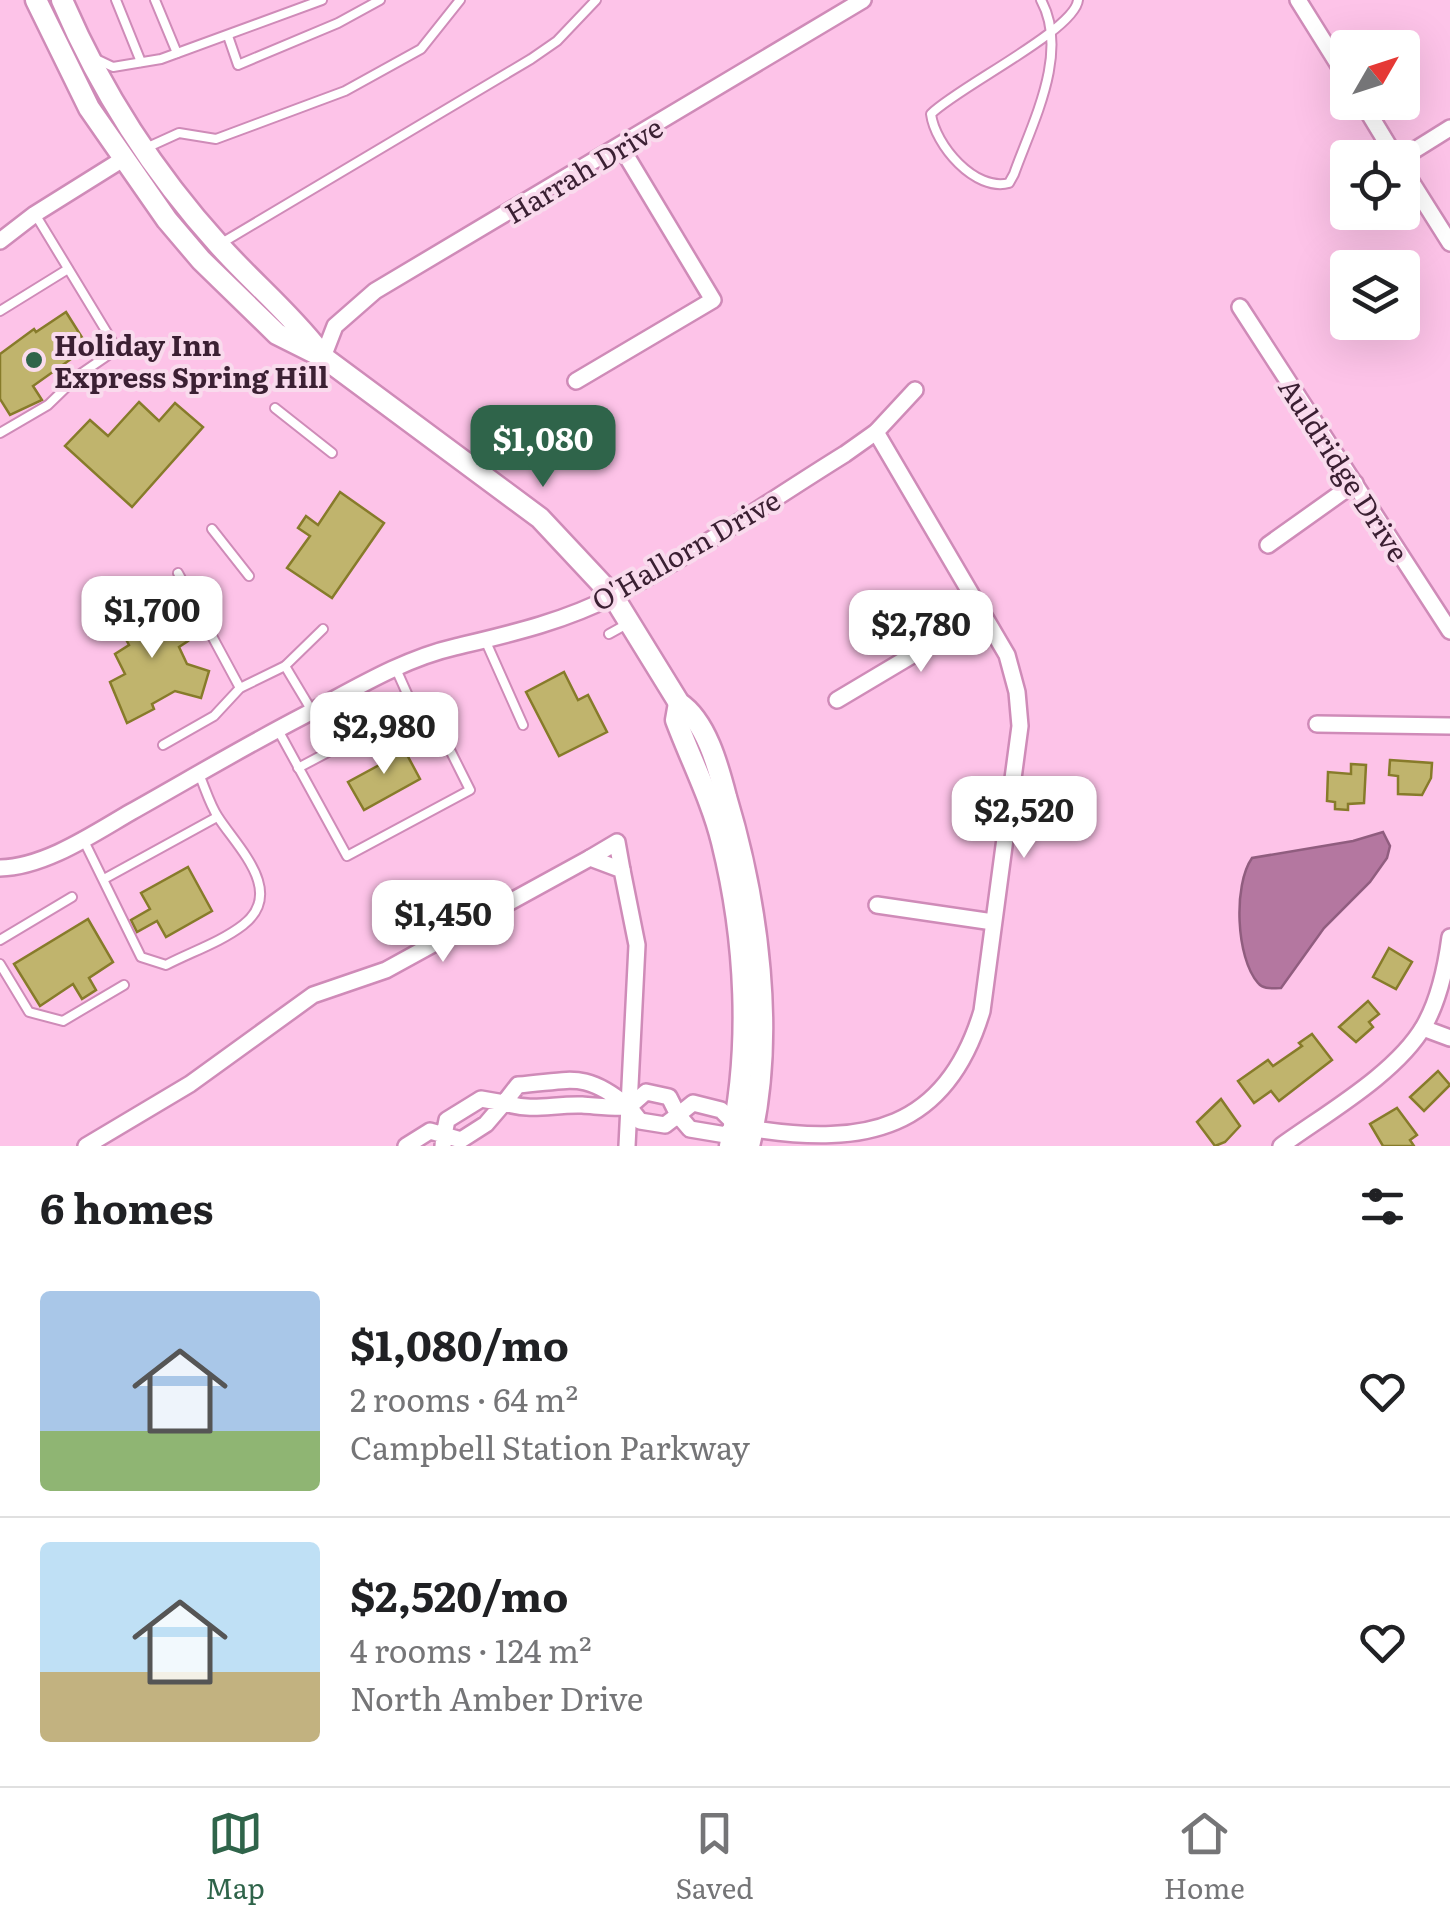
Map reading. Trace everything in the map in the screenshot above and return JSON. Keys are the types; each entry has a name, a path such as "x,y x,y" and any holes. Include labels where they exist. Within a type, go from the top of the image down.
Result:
{"street":[{"path":"36,0 64,61 123,159 201,260 277,334 324,357 540,518 612,596 679,703 691,711 717,765 747,874 760,1001 746,1133 730,1146"},
{"path":"62,0 84,52 143,150 218,244 293,318 324,357"},
{"name":"Harrah Drive","path":"324,357 336,326 360,301 864,0"},
{"path":"1298,0 1330,51"},
{"path":"64,61 84,52"},
{"path":"1420,146 1450,128"},
{"path":"576,381 712,300 621,147"},
{"path":"0,242 35,214 143,150"},
{"path":"1420,196 1450,243"},
{"name":"Auldridge Drive","path":"1240,307 1450,632"},
{"name":"O'Hallorn Drive","path":"0,868 14,868 82,838 396,669 453,647 486,642 554,622 612,596 876,432 916,390"},
{"path":"444,1141 447,1120 481,1099 528,1110 585,1105 598,1109 629,1107 646,1092 669,1098 690,1129 726,1135 856,1136 884,1128 930,1098 956,1069 973,1041 982,1011 1020,726 1017,692 1007,655 876,432"},
{"path":"1268,545 1355,483"},
{"path":"837,700 983,613"},
{"path":"1317,724 1450,726"},
{"path":"86,1146 190,1084 314,995 386,970 617,842 637,945 627,1146"},
{"path":"590,858 622,870"},
{"path":"877,906 994,922"},
{"path":"1280,1146 1384,1070 1423,1028 1445,968 1450,937"},
{"path":"1423,1028 1450,1038"},
{"path":"406,1146 430,1131 444,1141 461,1140 486,1124 518,1086 580,1080 600,1083 640,1121 665,1125 693,1103 721,1110 746,1133"}],"lane":[{"path":"116,0 141,62"},
{"path":"155,0 177,53"},
{"path":"84,52 112,67 141,62 228,36 322,0"},
{"path":"228,36 238,65 338,23 380,0"},
{"path":"143,150 178,133 216,139 344,92 421,50 460,0"},
{"path":"218,244 532,59 557,41 596,0"},
{"path":"1041,0 1051,18 1050,32 1049,74 1014,174 1009,183 999,186 980,180 959,164 933,126 932,114 1050,32 1074,14 1078,0"},
{"path":"0,433 48,405 79,375 117,349 35,214"},
{"path":"0,312 68,269"},
{"path":"275,408 332,453"},
{"path":"212,530 249,576"},
{"path":"178,573 240,688"},
{"path":"98,598 115,588"},
{"path":"609,634 629,623"},
{"path":"162,744 214,716 240,688 285,666 323,630"},
{"path":"486,642 523,725"},
{"path":"285,666 312,712"},
{"path":"278,730 347,856 470,790 438,724 413,707 396,669"},
{"path":"298,768 413,707"},
{"path":"82,838 140,957 166,965 240,927 257,907 260,883 236,838 218,817 199,774"},
{"path":"104,879 218,817"},
{"path":"0,940 72,897"},
{"path":"0,964 29,1012 63,1021 124,985"}],"shaded area":[{"path":"1383,832 1390,846 1387,858 1370,882 1324,928 1281,988 1260,985 1251,972 1241,940 1242,885 1252,858"}],"building":[{"name":"Holiday Inn Express Spring Hill","path":"66,312 88,347 33,386 42,400 10,415 0,399 0,354"},
{"path":"139,402 159,421 175,403 203,427 132,507 65,446 90,420 108,436"},
{"path":"340,492 384,523 332,598 287,568 310,536 298,528 306,516 318,525"},
{"path":"154,593 171,633 181,628 188,641 179,647 187,664 209,671 201,698 175,691 152,704 154,709 127,723 110,682 125,674 115,654 129,645 115,619"},
{"path":"564,672 578,700 588,695 607,732 559,756 526,692"},
{"path":"391,742 398,755 405,751 420,779 364,810 348,782 381,764 374,751"},
{"path":"1390,760 1432,763 1431,778 1422,795 1398,794 1398,776 1389,775"},
{"path":"1351,764 1366,765 1364,803 1348,804 1348,810 1335,809 1335,802 1327,801 1328,772 1351,774"},
{"path":"188,867 212,911 166,937 157,921 137,932 131,920 150,909 141,893"},
{"path":"88,919 113,962 89,978 96,990 82,999 73,984 40,1006 14,964"},
{"path":"1389,948 1412,962 1396,989 1373,977"},
{"path":"1368,1001 1379,1014 1369,1022 1373,1027 1356,1042 1339,1027"},
{"path":"1312,1034 1332,1060 1279,1101 1271,1091 1254,1103 1238,1081 1268,1060 1273,1066"},
{"path":"1438,1071 1450,1085 1424,1111 1410,1097"},
{"path":"1221,1099 1240,1126 1225,1142 1215,1146 1197,1122"},
{"path":"1397,1108 1417,1135 1410,1140 1414,1146 1383,1146 1370,1124"}],"place":[{"name":"Holiday Inn Express Spring Hill","path":"34,360"}]}
